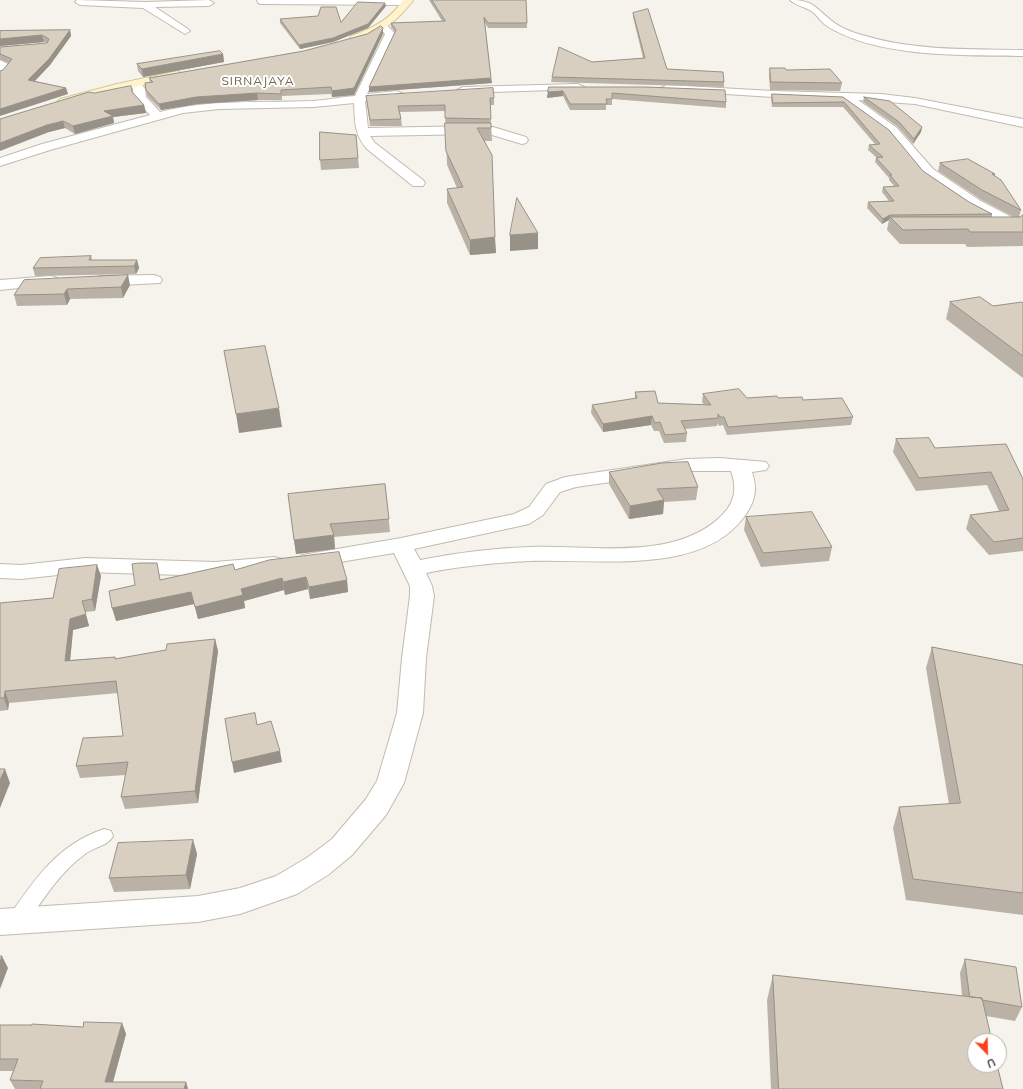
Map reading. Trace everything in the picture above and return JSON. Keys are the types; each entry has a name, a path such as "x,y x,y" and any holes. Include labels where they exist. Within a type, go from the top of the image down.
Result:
{"street":[{"path":"795,0 806,4 817,11 829,24 857,37 879,43 938,52 1023,53"},
{"path":"261,2 407,1"},
{"path":"345,42 383,26 400,12 407,1"},
{"path":"80,2 145,6 209,3"},
{"path":"145,6 185,31"},
{"path":"383,26 390,34 359,99 362,132 370,146 418,183"},
{"path":"0,74 7,67 3,64 6,52"},
{"path":"55,104 135,83 188,73"},
{"path":"135,83 139,89 140,98 157,116"},
{"path":"449,91 586,87"},
{"path":"653,88 902,99 1023,123"},
{"path":"0,162 157,116 204,107 314,104 405,94"},
{"path":"845,96 893,132 928,172 974,204 1020,225"},
{"path":"362,132 476,130 493,131 522,140"},
{"path":"984,225 1020,225"},
{"path":"88,281 154,280"},
{"path":"0,285 64,281"},
{"path":"0,571 21,572 85,565 164,568 256,566 333,558 522,519 536,511 553,488 572,481 687,465 749,466 747,493 740,508 727,524 706,539 682,548 655,552 617,554 566,553 488,557 448,561 413,569"},
{"path":"9,921 198,909 240,901 286,885 318,866 342,847 376,807 390,783 410,713 414,658 422,596 421,586 401,545"}],"lane":[{"path":"9,921 67,858 80,847 104,836"}],"building":[{"path":"432,0 526,0 527,23 488,23 484,17 491,78 369,87 396,30 391,23 445,21"},
{"path":"358,2 385,3 368,24 333,38 299,45 280,19 318,16 321,7 336,7 341,22"},
{"path":"648,9 667,69 723,72 724,82 552,77 559,47 592,62 645,58 633,13"},
{"path":"381,26 383,28 354,88 332,91 331,87 281,90 281,94 257,93 196,97 159,104 146,90 145,83 153,82 149,78 304,51 367,34"},
{"path":"70,30 49,59 28,80 66,88 0,109 0,71 3,70 12,59 0,54 0,47 47,43 49,39 42,35 0,39 0,31"},
{"path":"220,51 223,54 142,69 137,64"},
{"path":"770,68 785,68 786,70 830,69 842,83 771,82"},
{"path":"131,86 132,92 144,105 104,111 113,116 73,126 63,121 47,125 0,143 0,119 89,92 94,93"},
{"path":"549,87 645,87 725,90 726,102 612,93 612,99 606,99 607,104 570,104 563,91 548,92"},
{"path":"493,88 494,98 490,98 491,119 445,118 445,105 398,106 401,119 370,120 366,96"},
{"path":"772,94 843,97 889,130 923,171 969,202 992,214 890,215 883,219 868,202 894,201 883,187 899,186 890,175 892,175 876,158 883,157 869,145 880,144 844,102 773,103"},
{"path":"864,97 890,101 922,127 914,139 899,122"},
{"path":"445,123 491,123 491,128 477,128 492,155 495,237 470,240 447,189 463,187 446,151"},
{"path":"320,132 356,135 358,158 320,160"},
{"path":"968,159 995,174 992,174 1001,180 1021,210 982,190 940,163"},
{"path":"517,198 538,233 510,235"},
{"path":"1023,215 1023,232 970,232 968,229 903,230 890,217 1020,217"},
{"path":"91,256 89,260 137,260 134,266 33,268 40,258"},
{"path":"128,275 121,287 67,289 64,294 14,295 24,280"},
{"path":"980,297 993,306 1023,303 1023,356 950,302"},
{"path":"265,346 279,408 236,414 224,351"},
{"path":"739,389 747,398 777,396 778,398 802,397 803,400 842,398 853,417 728,427 724,417 720,417 718,414 718,418 681,421 687,433 665,435 660,422 655,423 652,416 603,424 592,405 637,398 635,392 655,391 658,403 711,405 703,394"},
{"path":"929,438 935,448 1006,444 1023,479 1023,538 994,542 970,515 1009,510 991,472 919,478 896,439"},
{"path":"688,462 698,487 657,489 664,500 630,506 609,472 662,463"},
{"path":"385,484 389,519 330,524 334,535 294,540 288,494"},
{"path":"812,512 832,547 763,553 746,517"},
{"path":"339,552 347,580 309,587 306,577 283,582 282,578 241,589 243,595 195,607 191,592 112,608 109,591 135,585 132,564 157,563 160,580 233,564 235,570 269,560"},
{"path":"97,565 92,599 82,601 86,614 70,619 65,661 115,657 115,659 166,650 167,644 215,639 195,791 121,797 128,762 76,766 83,738 123,736 116,681 5,691 4,698 0,698 0,603 53,598 59,569"},
{"path":"932,647 1023,665 1023,893 913,879 899,807 960,803"},
{"path":"255,713 257,725 271,721 280,751 232,762 225,719"},
{"path":"0,769 5,769 0,780"},
{"path":"193,840 186,875 109,878 118,843"},
{"path":"965,959 1016,967 1022,1007 982,1000 982,998 970,997"},
{"path":"773,975 982,998 990,1033 967,1033 967,1073 999,1073 1003,1089 779,1089"},
{"path":"84,1022 122,1023 105,1082 186,1082 184,1089 40,1089 43,1081 10,1080 18,1059 0,1059 0,1025 32,1024 83,1027"}],"district":[{"name":"SIRNAJAYA","path":"258,81"}]}
